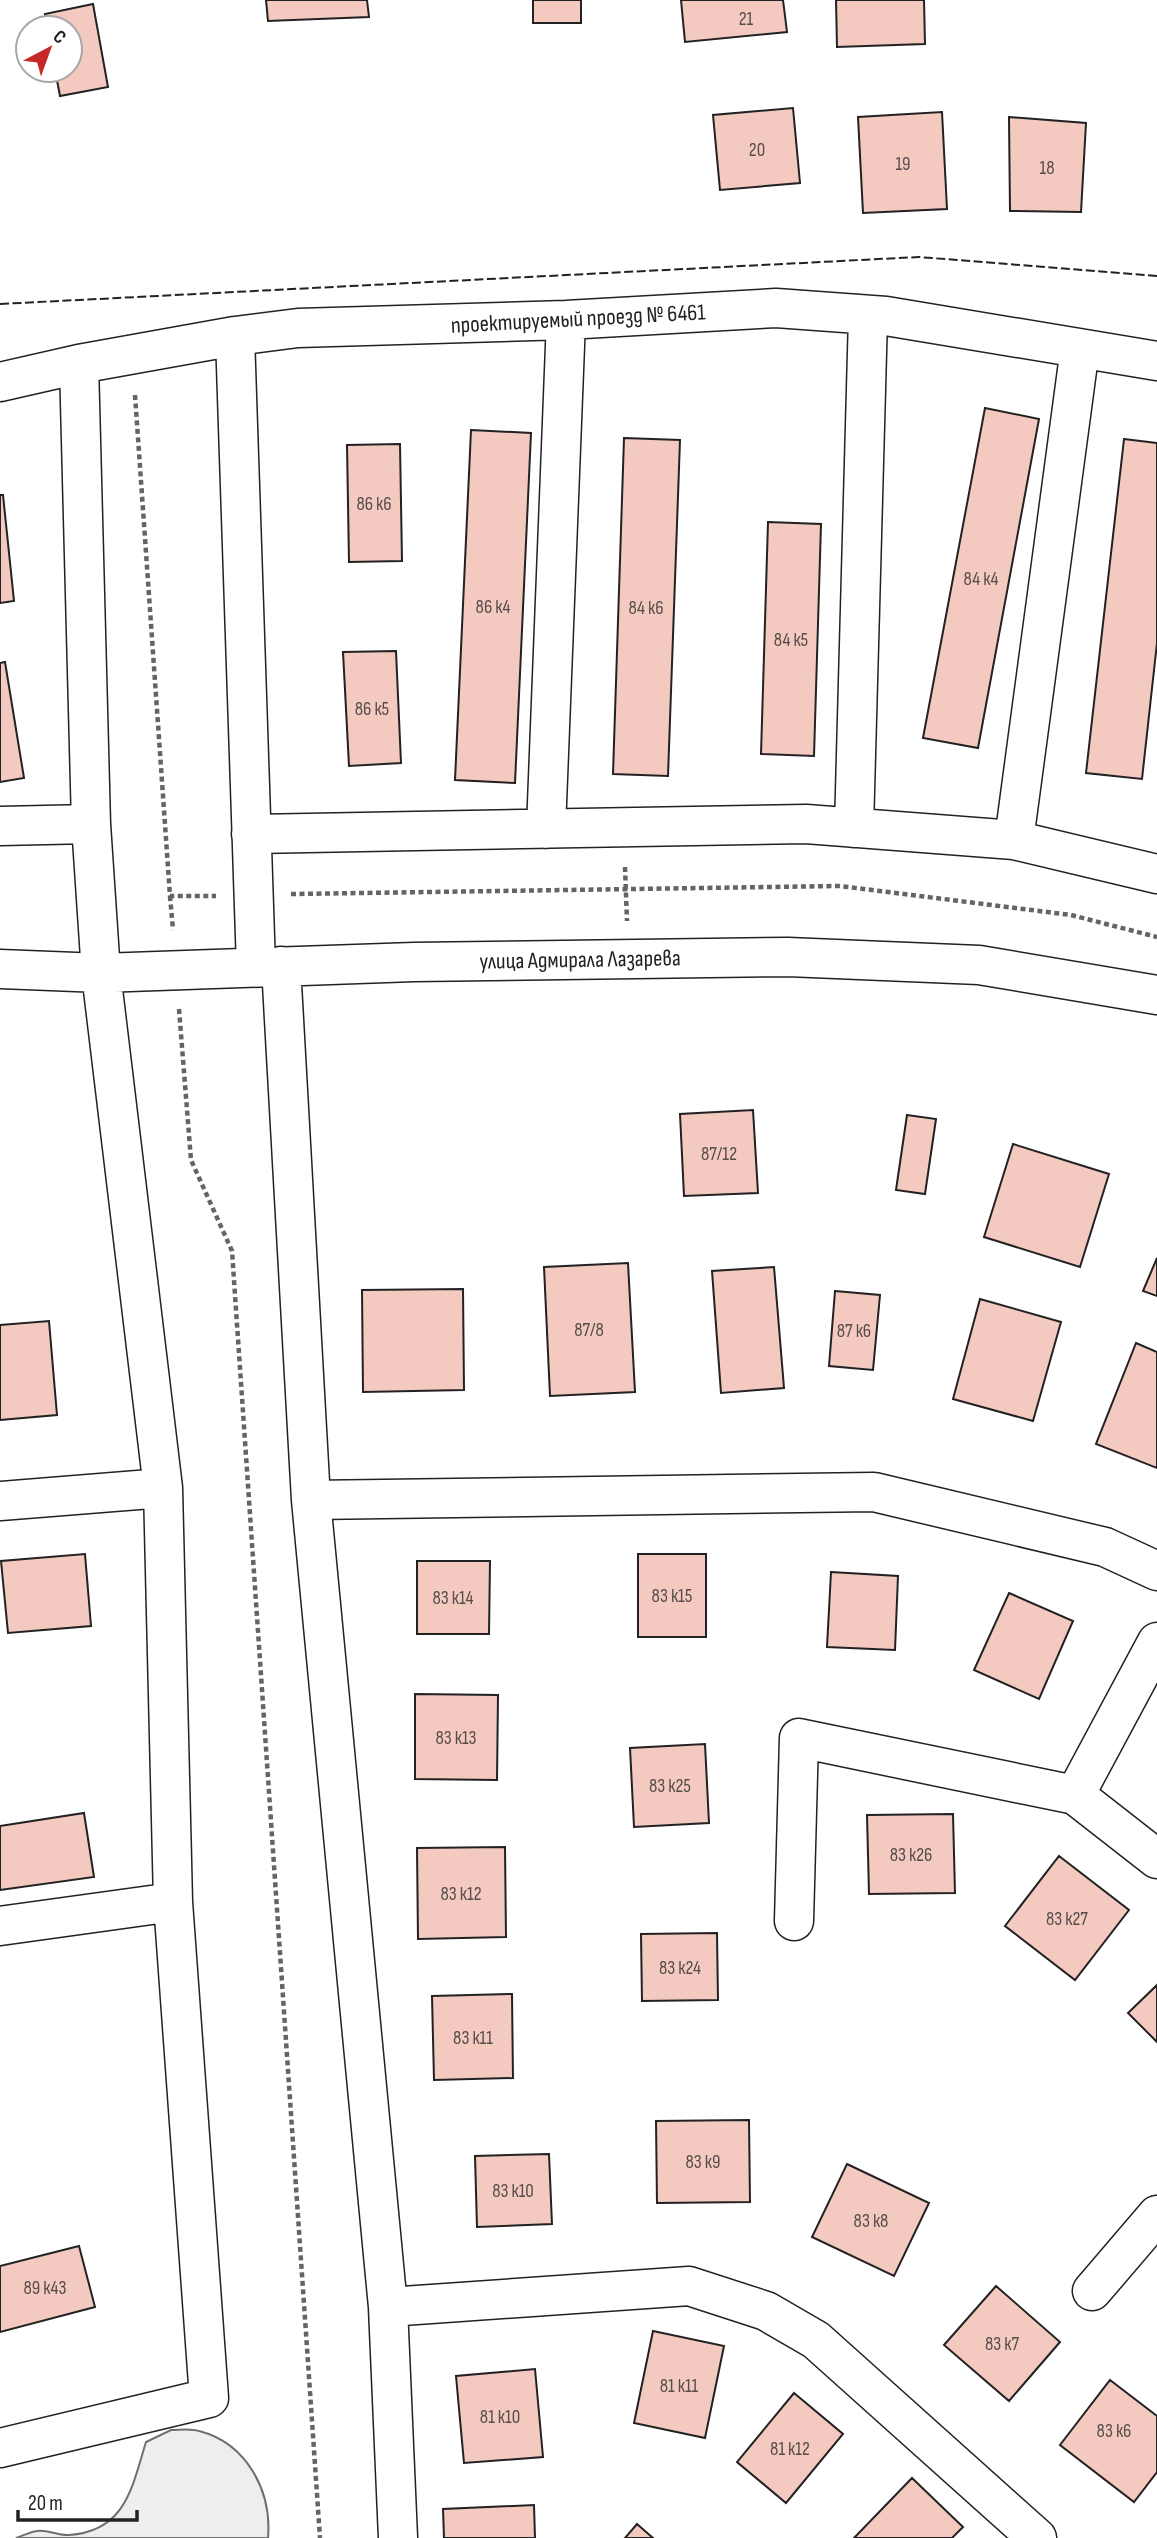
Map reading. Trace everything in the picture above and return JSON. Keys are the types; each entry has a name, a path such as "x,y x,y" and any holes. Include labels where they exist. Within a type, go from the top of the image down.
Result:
{"street":[{"name":"проектируемый проезд № 6461","path":"0,382 79,364 235,336 298,328 566,320 776,308 886,316 1157,361"},
{"path":"854,828 868,316"},
{"path":"546,829 566,320"},
{"path":"235,336 251,834 268,966 311,1500 388,2307 398,2538"},
{"path":"1014,840 1080,348"},
{"path":"0,2448 209,2398 173,1902 163,1488 101,973 91,824 79,364"},
{"path":"0,826 91,824"},
{"path":"251,834 806,824 1014,840 1157,874"},
{"name":"улица Адмирала Лазарева","path":"0,969 101,973 268,966 788,957 979,965 1157,995"},
{"path":"0,1501 163,1488"},
{"path":"311,1500 874,1492 1105,1547 1157,1571"},
{"path":"1075,1795 1157,1642"},
{"path":"794,1921 799,1738 1075,1795 1157,1859"},
{"path":"0,1926 173,1902"},
{"path":"1092,2291 1157,2215"},
{"path":"388,2307 689,2286 766,2311 816,2340 1037,2538"}],"path":[{"path":"623,827 629,959"},
{"path":"170,896 191,1160 232,1251 320,2538"}],"shaded area":[{"path":"171,2430 196,2430 216,2437 243,2457 253,2471 266,2503 268,2538 16,2538 41,2531 69,2535 88,2532 103,2525 115,2516 124,2504 146,2442"}],"building":[{"path":"266,0 367,0 369,17 268,21"},
{"path":"533,0 581,0 581,23 533,23"},
{"path":"681,0 783,0 787,32 685,42"},
{"path":"836,0 924,0 925,44 837,47"},
{"path":"93,4 108,87 60,96 58,84 84,84 84,14 45,14"},
{"path":"793,108 800,183 720,190 713,115"},
{"path":"942,112 947,209 863,213 858,117"},
{"path":"1009,117 1086,123 1081,212 1010,211"},
{"path":"985,408 1039,419 978,748 923,738"},
{"path":"471,430 531,433 515,783 455,780"},
{"path":"624,438 680,440 668,776 613,774"},
{"path":"1124,439 1157,443 1157,643 1142,779 1086,773"},
{"path":"400,444 402,561 349,562 347,445"},
{"path":"0,495 3,495 14,601 0,603"},
{"path":"768,522 821,524 814,756 761,754"},
{"path":"396,651 401,763 349,766 343,652"},
{"path":"5,662 24,778 0,782 0,663"},
{"path":"753,1110 758,1193 684,1196 680,1114"},
{"path":"907,1115 936,1119 925,1194 896,1190"},
{"path":"1013,1144 1109,1174 1080,1267 984,1237"},
{"path":"1157,1258 1157,1296 1143,1291"},
{"path":"628,1263 635,1392 550,1396 544,1267"},
{"path":"774,1267 784,1388 721,1393 712,1271"},
{"path":"463,1289 464,1390 363,1392 362,1290"},
{"path":"835,1291 880,1295 873,1370 829,1366"},
{"path":"980,1299 1061,1322 1033,1421 953,1399"},
{"path":"49,1321 57,1415 0,1420 0,1325"},
{"path":"1136,1343 1157,1352 1157,1468 1096,1444"},
{"path":"85,1554 91,1626 8,1633 1,1561"},
{"path":"638,1554 706,1554 706,1637 638,1637"},
{"path":"417,1561 490,1561 489,1634 417,1634"},
{"path":"831,1572 898,1576 895,1650 827,1647"},
{"path":"1009,1593 1073,1621 1039,1699 974,1670"},
{"path":"415,1694 498,1695 497,1780 415,1779"},
{"path":"705,1744 709,1823 634,1827 630,1748"},
{"path":"84,1813 94,1877 0,1890 0,1826"},
{"path":"953,1814 955,1893 869,1894 867,1815"},
{"path":"505,1847 506,1937 418,1939 417,1848"},
{"path":"1059,1856 1129,1910 1075,1980 1005,1926"},
{"path":"717,1933 718,2000 642,2001 641,1934"},
{"path":"1157,1985 1157,2042 1128,2013"},
{"path":"512,1994 513,2078 434,2080 432,1996"},
{"path":"749,2120 750,2202 657,2203 656,2121"},
{"path":"549,2154 552,2224 477,2227 475,2156"},
{"path":"847,2164 929,2203 894,2276 812,2237"},
{"path":"79,2246 95,2307 0,2332 0,2266"},
{"path":"996,2286 1060,2342 1009,2401 944,2345"},
{"path":"653,2331 724,2346 705,2438 634,2423"},
{"path":"535,2369 543,2457 464,2463 456,2376"},
{"path":"1110,2380 1157,2416 1157,2472 1134,2502 1060,2445"},
{"path":"794,2393 843,2434 786,2503 737,2462"},
{"path":"912,2478 963,2527 952,2538 854,2538"},
{"path":"534,2505 535,2538 444,2538 443,2509"},
{"path":"637,2524 653,2538 625,2538"}],"fence":[{"path":"0,304 919,257 1157,276"}]}
